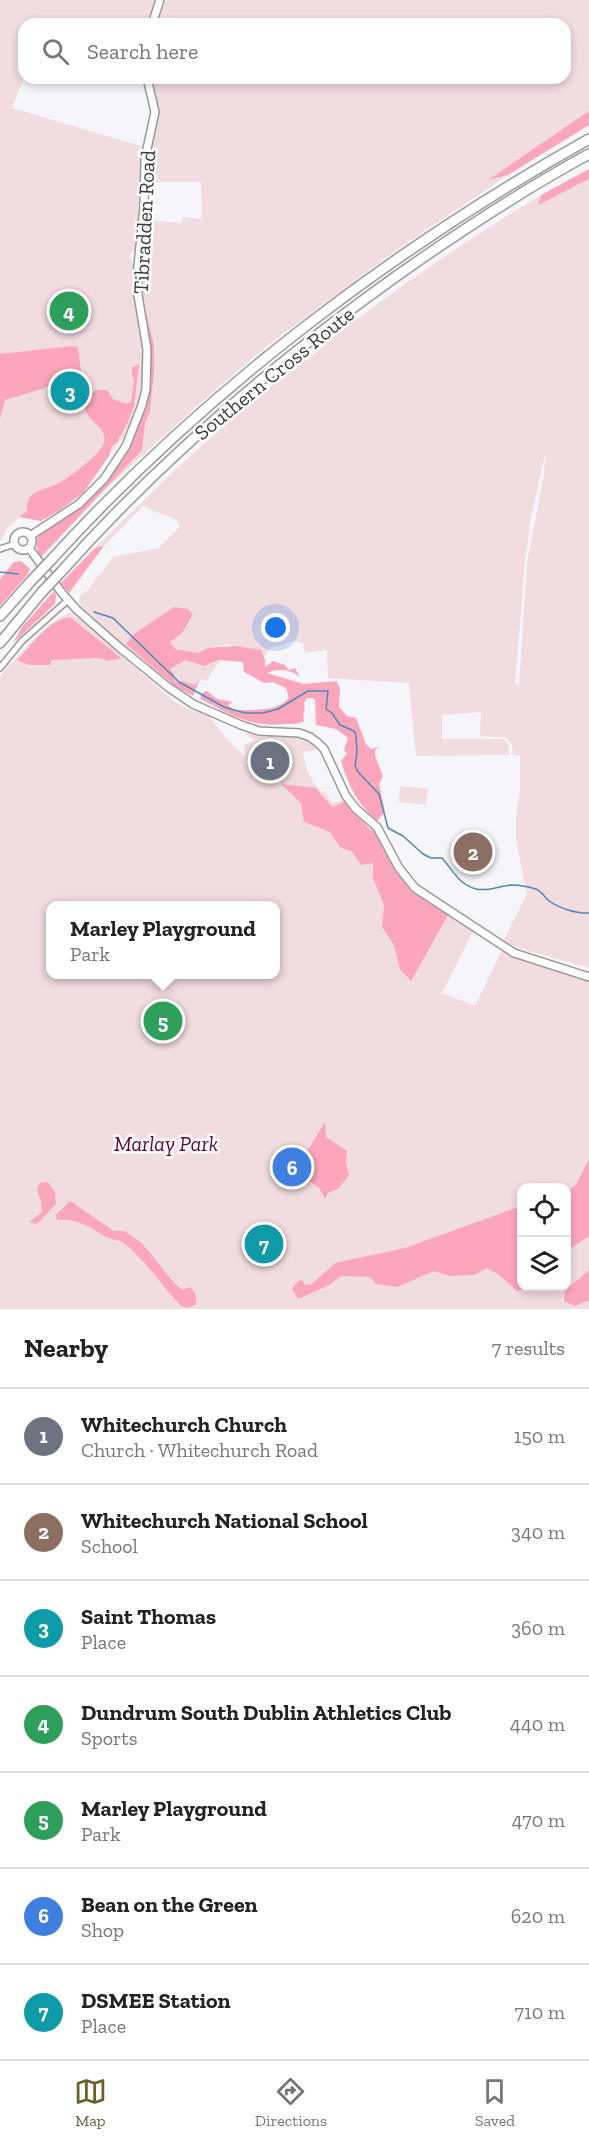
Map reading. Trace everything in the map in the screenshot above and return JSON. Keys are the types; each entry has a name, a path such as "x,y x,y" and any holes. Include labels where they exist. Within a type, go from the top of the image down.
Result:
{"highway":[{"name":"Southern Cross Route","path":"0,616 80,528 167,444 217,399 304,328 358,286 466,212 589,139"},
{"name":"Southern Cross Route","path":"0,643 91,538 152,477 199,433 301,348 424,257 498,208 589,154"}],"street":[{"path":"154,18 160,0"},
{"name":"Tibradden Road","path":"30,536 79,504 104,479 126,446 142,405 146,389 147,349 138,295 138,265 144,208 145,158 155,112 148,84"},
{"path":"25,532 30,536 32,541 29,548 21,550 15,544 15,538 19,534 25,532"},
{"path":"0,549 15,544"},
{"path":"29,548 68,600 119,647 193,704 250,729 299,733 318,742 324,749 346,796 356,809 377,827 399,868 415,888 514,953 589,977"},
{"path":"0,668 22,641 68,600"}],"green space":[{"path":"0,0 157,0 150,18 18,18 18,84 22,84 12,108 144,147 140,170 142,194 136,248 130,254 134,267 135,298 144,343 143,390 137,411 122,439 105,460 19,517 6,530 0,542"},
{"path":"166,0 589,0 589,111 490,179 508,175 395,251 272,342 104,490 117,476 150,411 154,345 142,299 141,282 147,220 181,223 183,217 202,219 201,182 147,182 151,139 159,116 152,84 571,84 571,18 158,18"},
{"path":"589,179 589,968 519,948 503,941 527,894 516,840 520,756 513,755 512,745 507,738 480,736 481,712 442,715 442,739 502,739 508,744 509,755 416,756 409,683 328,678 327,650 305,653 303,643 294,641 270,648 262,661 227,644 191,661 204,666 221,660 207,681 200,679 195,685 183,681 175,682 172,671 161,676 120,642 79,603 80,595 87,591 113,557 159,548 180,527 176,520 143,506 104,546 96,547 177,468 241,411 305,358 307,361 342,330 419,274 541,195 539,204","holes":["545,454 544,476 527,563 519,686 515,683 525,562 531,517"]},
{"name":"Marlay Park","path":"70,613 175,702 191,710 207,713 224,736 245,757 244,745 255,740 246,735 248,731 292,736 308,741 317,747 315,750 303,752 309,774 321,792 325,791 332,803 344,800 376,831 401,878 411,891 473,931 442,993 475,1006 502,950 517,957 589,979 589,1309 0,1309 0,677 53,622","holes":["272,747 287,755 267,778 255,769"]},
{"path":"400,786 428,789 426,805 399,802"}],"shaded area":[{"path":"589,111 589,125 508,175 488,180"},
{"path":"589,169 589,179 538,205 541,195"},
{"path":"145,309 154,345 154,373 150,411 145,423 142,450 41,557 37,548 40,534 53,523 78,510 104,484 128,449 140,422 148,395 151,372"},
{"path":"78,347 82,379 56,382 42,389 5,400 0,418 0,354"},
{"path":"139,364 134,406 127,424 117,442 112,446 109,456 83,493 41,521 19,517 27,511 30,497 64,480 102,447 104,435 86,413 85,405 89,394 97,390 107,390 113,399 126,404 131,402 134,380 132,368"},
{"path":"104,546 69,593 61,583 96,547"},
{"path":"21,561 30,569 28,574 0,606 0,579 14,562"},
{"path":"54,591 55,604 13,643 22,627"},
{"path":"174,607 188,609 193,614 182,633 170,642 175,649 198,653 208,648 236,646 261,650 265,667 273,661 285,665 289,670 295,668 300,677 284,670 267,673 304,684 337,681 340,689 339,707 347,716 356,718 366,744 371,749 379,747 375,750 375,756 383,776 379,784 385,812 377,821 359,801 344,770 341,761 347,754 344,750 348,738 336,729 316,725 313,698 307,698 304,703 304,721 299,723 273,725 251,722 231,715 200,699 202,693 207,691 217,699 233,702 228,705 234,711 277,706 289,698 286,688 273,682 264,683 244,672 243,662 219,660 204,666 185,660 170,669 174,674 175,682 183,681 195,685 200,679 193,696 176,687 126,644 134,634"},
{"path":"70,617 121,658 108,661 98,658 52,660 50,665 29,665 17,660 55,622"},
{"path":"281,784 316,788 332,807 344,802 370,830 376,831 401,878 411,891 448,915 411,981 400,969 394,945 382,927 384,905 373,878 373,863 361,865 352,852 340,847 330,832 304,822 301,803"},
{"path":"325,1122 326,1137 347,1151 346,1162 349,1175 338,1189 328,1193 325,1199 320,1189 306,1178 305,1172 297,1168"},
{"path":"589,1159 589,1236 571,1248 571,1188 576,1185"},
{"path":"48,1182 55,1192 56,1204 37,1224 29,1222 42,1212 37,1189 40,1183"},
{"path":"70,1201 114,1231 124,1231 142,1243 175,1284 183,1290 190,1287 192,1289 196,1298 195,1305 187,1308 181,1306 140,1258 123,1242 76,1222 57,1220 56,1215"},
{"path":"517,1207 517,1291 487,1268 474,1275 450,1276 434,1271 397,1287 376,1284 370,1277 341,1276 329,1285 298,1299 292,1288 300,1280 305,1285 312,1284 335,1263 405,1248"},
{"path":"589,1270 589,1300 575,1306 564,1301 565,1291 571,1291 571,1286"}],"waterway":[{"path":"0,572 18,574"},
{"path":"94,612 113,618 179,682 224,707 245,713 263,713 278,709 308,691 328,691 326,709 332,713 340,725 354,731 357,752 355,766 379,794 388,828 403,836 423,854 431,858 442,858 460,880 470,887 481,890 513,885 527,887 538,890 558,906 589,913"}],"place":[{"name":"Dundrum South Dublin Athletics Club","path":"69,311"},
{"name":"Saint Thomas","path":"70,391"},
{"name":"Whitechurch Church","path":"270,761"},
{"name":"Whitechurch National School","path":"473,852"},
{"name":"Marley Playground","path":"163,1021"},
{"name":"Bean on the Green","path":"292,1167"},
{"name":"DSMEE Station","path":"264,1244"}]}
